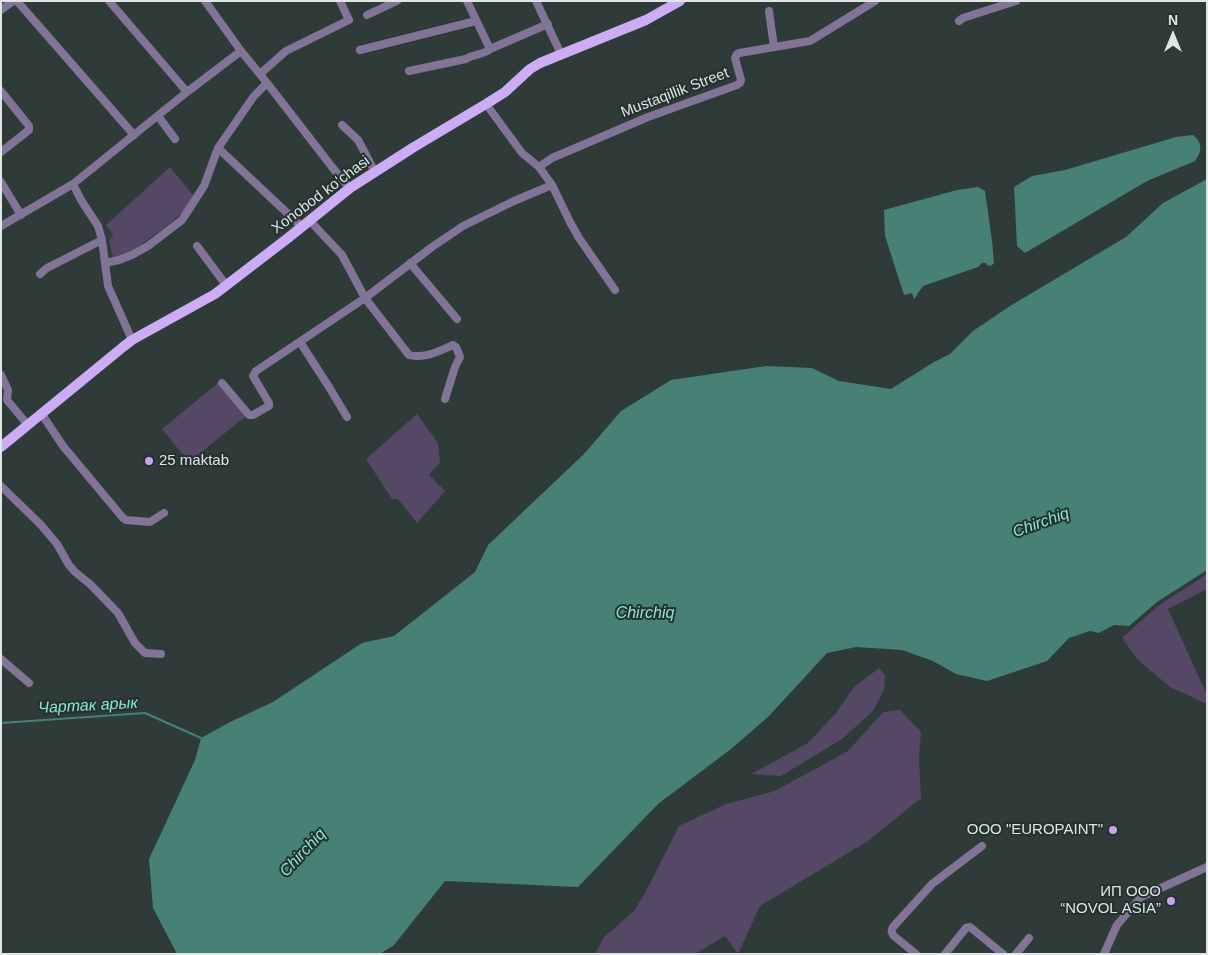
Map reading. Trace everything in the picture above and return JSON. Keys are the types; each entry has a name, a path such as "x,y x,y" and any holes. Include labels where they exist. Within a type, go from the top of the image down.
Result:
{"main road":[{"name":"Xonobod koʻchasi","path":"1,446 132,340 215,294 350,188 505,92 530,69 561,54 646,20 680,1"}],"street":[{"path":"1,10 15,1 134,135"},
{"path":"109,1 187,92"},
{"path":"204,1 241,52 350,188"},
{"path":"260,74 286,51 350,20 340,1"},
{"path":"367,15 397,1"},
{"path":"467,1 490,49"},
{"path":"536,1 561,54"},
{"name":"Mustaqillik Street","path":"539,167 552,158 648,117 737,85 741,80 735,58 739,52 810,41 875,1"},
{"path":"959,21 963,18 1016,1"},
{"path":"769,11 774,47"},
{"path":"360,50 476,21"},
{"path":"409,71 466,59 487,52 548,24"},
{"path":"1,226 73,184 187,92 241,52"},
{"path":"104,263 132,255 148,246 182,220 204,186 218,148 254,96 267,83"},
{"path":"1,91 29,126 29,130 1,152"},
{"path":"486,104 522,153 539,167 552,185 579,238 615,290"},
{"path":"158,116 175,139"},
{"path":"342,126 358,140 375,172"},
{"path":"218,148 342,255 365,298 409,355 428,355 453,345 456,347 460,357 444,399"},
{"path":"1,182 21,215"},
{"path":"73,184 98,226 102,240 108,286 132,340"},
{"path":"222,383 249,415 253,415 269,406 254,379 253,373 365,298 410,263 463,226 552,185"},
{"path":"40,274 47,268 102,240"},
{"path":"196,246 226,285"},
{"path":"410,263 457,319"},
{"path":"300,342 347,417"},
{"path":"1,375 8,390 7,400 27,424"},
{"path":"41,413 63,446 123,518 150,522 164,513"},
{"path":"1,486 41,524 75,572 90,584 118,613 135,643 145,653 161,654"},
{"path":"1,659 29,683"},
{"path":"916,954 894,936 891,930 932,884 982,846"},
{"path":"1104,954 1117,925 1141,897 1207,867"},
{"path":"945,954 966,928 970,927 1003,954"},
{"path":"1016,954 1029,938"}],"shaded area":[{"path":"170,167 193,195 185,211 127,255 113,258 109,241 113,234 106,225"},
{"path":"219,382 246,416 189,462 162,429"},
{"path":"417,414 438,443 440,463 429,475 445,491 417,523 398,499 392,499 366,459"},
{"path":"1207,574 1207,589 1168,609 1207,695 1207,704 1170,687 1138,660 1122,638 1158,606"},
{"path":"879,668 885,675 884,690 873,711 842,739 781,776 751,774 808,743 836,713 853,688"},
{"path":"900,710 921,732 919,756 921,798 868,841 760,906 738,954 725,936 695,954 595,954 604,937 634,911 679,826 726,804 775,791 848,751 883,712"}],"water":[{"path":"1193,135 1200,144 1199,154 1195,161 1147,181 1025,253 1017,246 1014,187 1032,176 1065,170 1176,137"},
{"name":"Chirchiq","path":"1207,179 1207,570 1157,602 1129,626 1114,625 1099,633 1090,631 1069,638 1047,661 987,681 956,674 933,661 902,650 856,647 827,653 769,716 731,749 658,804 578,887 445,881 394,945 380,954 177,954 153,908 149,859 195,760 201,738 273,702 362,643 394,636 475,572 488,545 584,454 621,411 671,380 766,366 812,368 839,381 891,389 950,354 973,331 1010,306 1126,237 1163,203"},
{"path":"978,187 985,191 994,263 991,266 982,263 978,267 923,286 914,299 912,293 904,295 885,236 884,210 957,190"}],"waterway":[{"name":"Чартак арык","path":"1,723 145,713 201,738"}],"place":[{"name":"25 maktab","path":"149,461"},
{"name":"OOO \"EUROPAINT\"","path":"1113,830"},
{"name":"ИП ООО “NOVOL ASIA”","path":"1171,901"}]}
